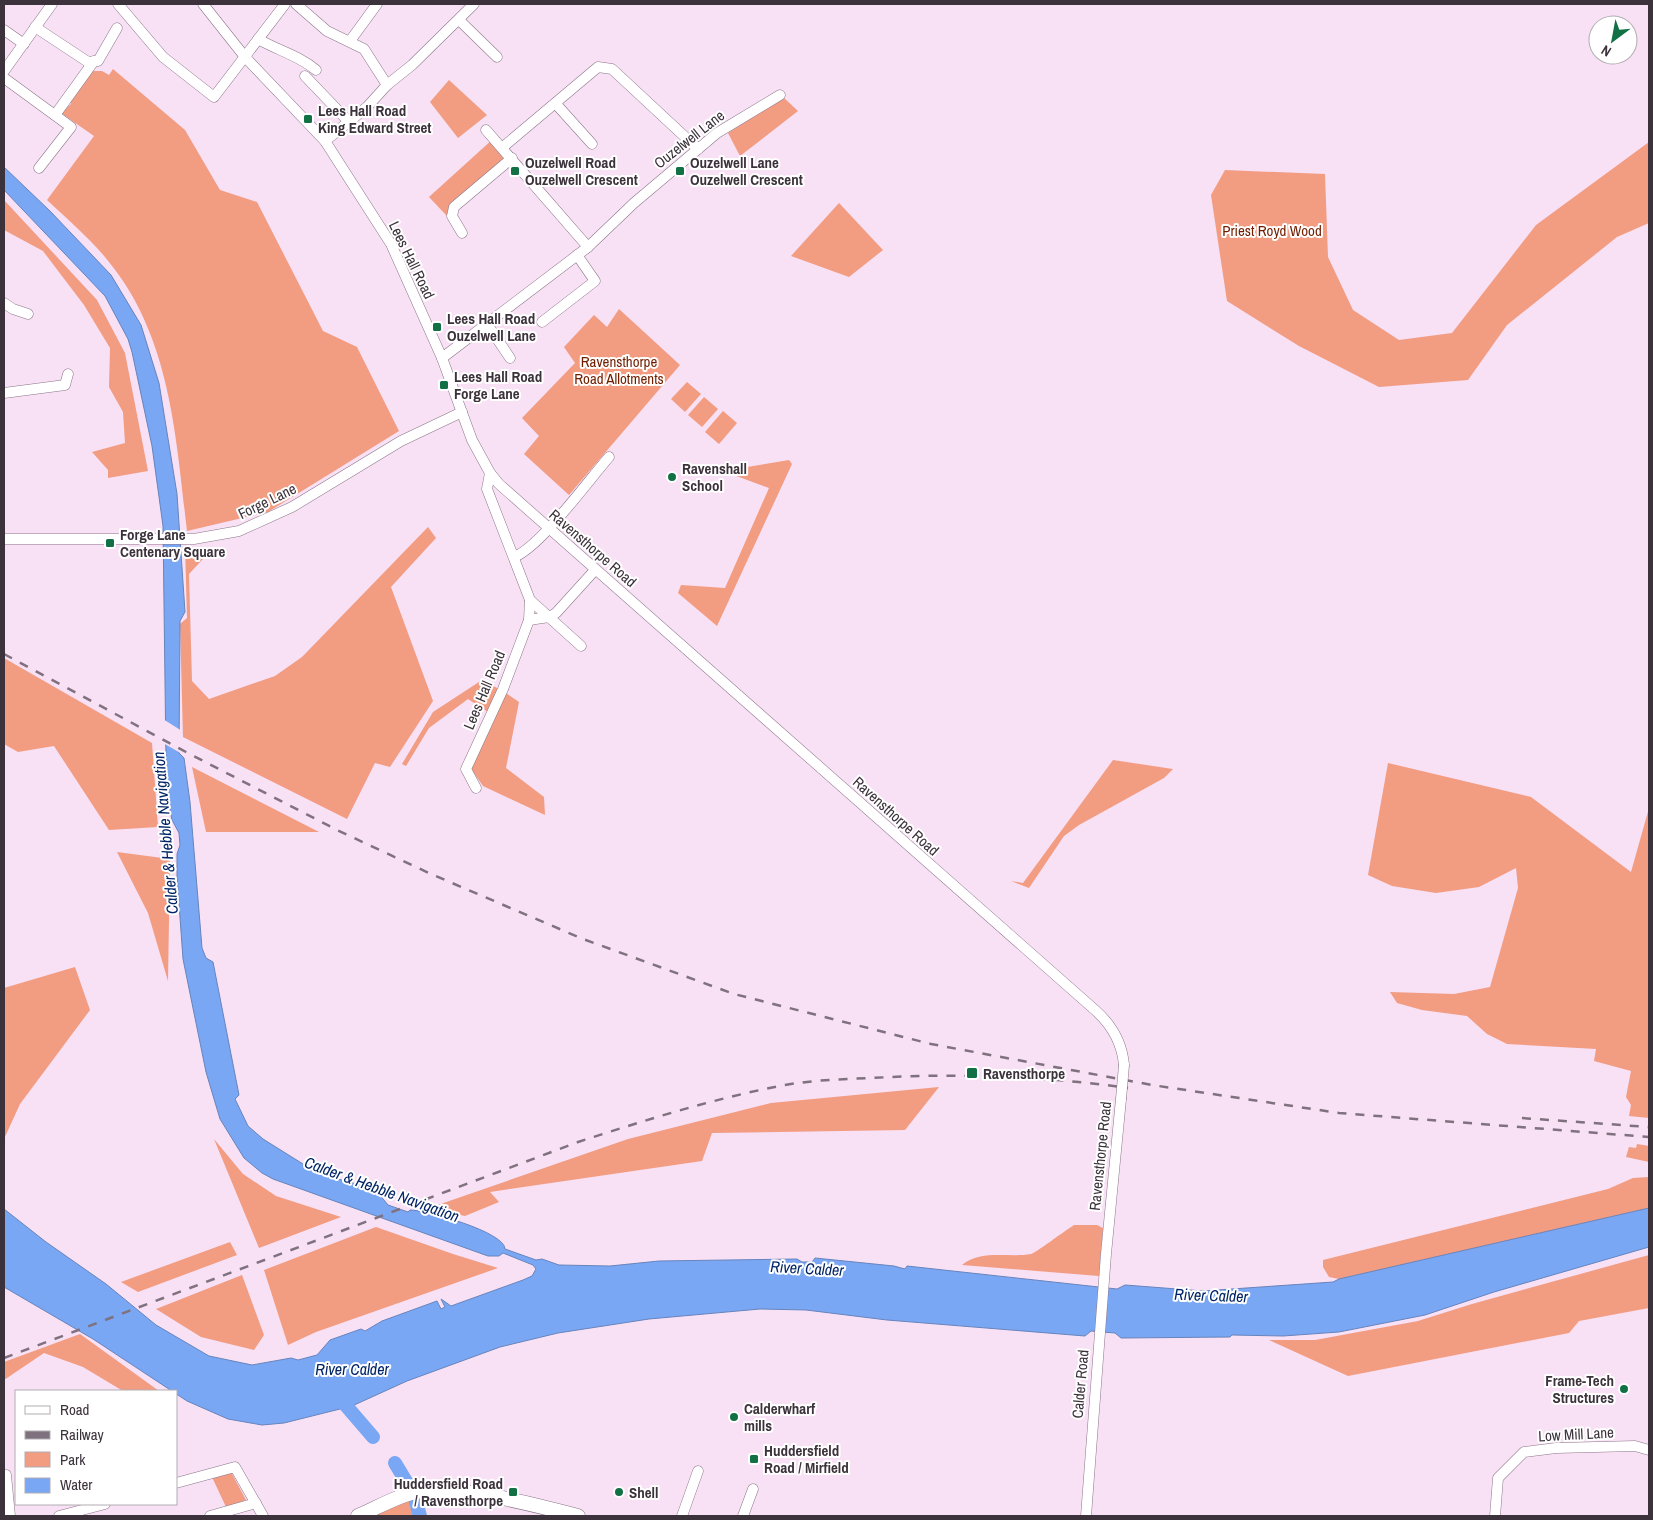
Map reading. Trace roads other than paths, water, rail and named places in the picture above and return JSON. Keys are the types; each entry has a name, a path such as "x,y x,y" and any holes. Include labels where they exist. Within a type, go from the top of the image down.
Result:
{"highway":[{"path":"358,1516 418,1491 450,1490 578,1516"}],"street":[{"path":"4,71 52,4"},
{"path":"118,4 163,57 214,97 285,4"},
{"name":"Lees Hall Road","path":"203,4 245,57 324,141 391,244 442,358 472,440 490,473 487,489 530,600 529,620 503,689 466,769 476,788"},
{"path":"296,4 327,31 364,49 387,85"},
{"path":"350,41 377,4"},
{"path":"324,141 367,107 387,85 412,65 474,4"},
{"path":"459,20 497,57"},
{"path":"35,27 88,62 98,61 117,28"},
{"path":"4,30 24,44"},
{"path":"258,39 286,55 307,63 316,70"},
{"path":"54,115 94,61"},
{"path":"503,147 598,67 612,69 698,149"},
{"path":"305,76 349,122"},
{"path":"4,78 71,127 39,168"},
{"name":"Ouzelwell Lane","path":"442,358 588,247 634,203 717,133 780,95"},
{"path":"556,104 592,144"},
{"path":"486,130 503,147 588,247"},
{"path":"462,233 452,216 454,207 512,158"},
{"path":"542,322 595,281 577,255"},
{"path":"4,303 14,310 28,314"},
{"path":"487,324 510,358"},
{"path":"4,393 65,385 68,374"},
{"name":"Forge Lane","path":"4,538 186,538 239,531 292,507 401,441 462,412"},
{"path":"514,557 523,554 548,528 609,457"},
{"name":"Ravensthorpe Road","path":"490,473 595,570 1105,1019 1123,1051 1124,1065 1106,1254"},
{"path":"529,620 549,617 556,613 595,570"},
{"name":"Lees Hall Road","path":"530,600 581,646"},
{"name":"Calder Road","path":"1086,1516 1106,1254"},
{"name":"Low Mill Lane","path":"1495,1516 1498,1478 1509,1464 1524,1452 1556,1448 1634,1446 1649,1450"},
{"path":"178,1482 232,1466 236,1469 263,1516"},
{"path":"682,1516 698,1471"},
{"path":"4,1475 6,1475 10,1516"},
{"path":"743,1516 753,1489"},
{"path":"210,1516 256,1503"},
{"path":"59,1516 102,1505"}],"water":[{"name":"River Calder","path":"4,167 50,211 111,275 141,325 159,383 177,494 185,612 180,621 179,753 184,758 190,802 202,948 206,958 213,962 239,1095 235,1099 248,1126 263,1139 319,1174 368,1187 379,1194 388,1205 408,1212 410,1210 419,1211 464,1223 502,1242 505,1249 536,1260 542,1259 559,1265 610,1266 659,1261 797,1259 802,1262 812,1262 815,1258 894,1266 905,1269 907,1266 1117,1289 1125,1285 1203,1291 1333,1282 1339,1279 1649,1208 1649,1247 1494,1292 1425,1315 1339,1332 1283,1336 1232,1335 1230,1337 1121,1338 1115,1333 1091,1331 1085,1336 887,1320 806,1310 760,1309 649,1319 558,1333 500,1347 407,1381 352,1406 284,1423 262,1425 228,1419 187,1401 178,1395 178,1390 170,1390 93,1339 4,1287 4,1209 46,1242 106,1284 156,1325 209,1356 252,1365 291,1358 298,1360 317,1355 330,1340 361,1329 365,1331 382,1321 437,1301 441,1309 445,1307 441,1299 451,1306 523,1280 532,1276 536,1269 533,1265 503,1253 499,1256 488,1256 273,1179 262,1173 244,1158 220,1119 206,1072 183,959 177,876 177,854 180,845 179,833 172,820 170,811 166,760 163,526 152,446 132,352 128,339 105,296 4,190"}],"waterway":[{"path":"336,1394 373,1437"},
{"path":"395,1463 407,1483"},
{"path":"416,1502 420,1516"}],"railway":[{"path":"4,654 186,752 337,830 431,874 583,939 734,994 931,1044 1152,1085 1339,1113 1649,1137"},
{"path":"4,1358 578,1142 733,1096 807,1082 936,1076 1032,1078 1128,1088"},
{"path":"1522,1118 1649,1127"}],"place":[{"name":"Lees Hall Road King Edward Street","path":"308,119"},
{"name":"Ouzelwell Road Ouzelwell Crescent","path":"515,171"},
{"name":"Ouzelwell Lane Ouzelwell Crescent","path":"680,171"},
{"name":"Lees Hall Road Ouzelwell Lane","path":"437,327"},
{"name":"Lees Hall Road Forge Lane","path":"444,385"},
{"name":"Ravenshall School","path":"672,477"},
{"name":"Forge Lane Centenary Square","path":"110,543"},
{"name":"Ravensthorpe","path":"972,1073"},
{"name":"Frame-Tech Structures","path":"1624,1389"},
{"name":"Calderwharf mills","path":"734,1417"},
{"name":"Huddersfield Road / Mirfield","path":"754,1459"},
{"name":"Huddersfield Road / Ravensthorpe","path":"513,1492"},
{"name":"Shell","path":"619,1492"}],"park label":[{"name":"Priest Royd Wood","path":"1272,230"},
{"name":"Ravensthorpe Road Allotments","path":"619,370"}],"water label":[{"name":"Calder & Hebble Navigation","path":"165,833"},
{"name":"Calder & Hebble Navigation","path":"382,1189"}]}
